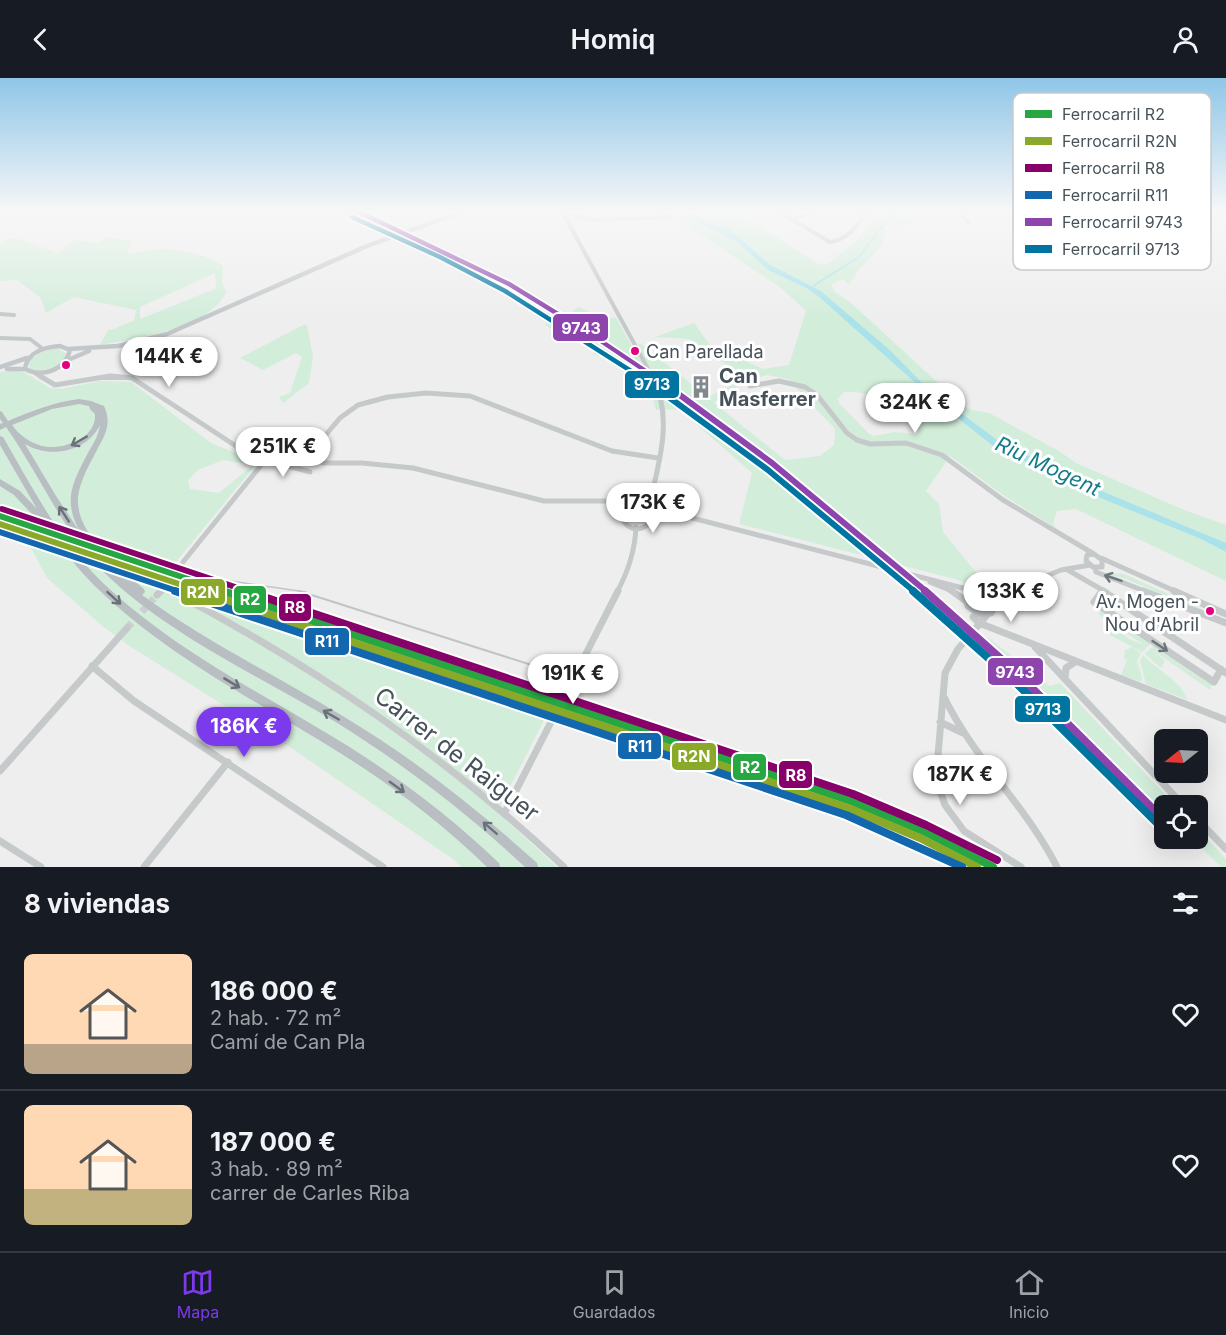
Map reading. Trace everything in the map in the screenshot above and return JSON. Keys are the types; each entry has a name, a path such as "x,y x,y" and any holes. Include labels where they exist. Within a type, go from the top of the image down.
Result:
{"highway":[{"path":"2,426 42,411 70,404 91,403 102,408 106,417 104,431 75,485 75,511 81,526 100,552 164,615"},
{"path":"90,406 99,413 98,424 90,435 60,449 41,449 2,426 73,407 90,406"},
{"path":"0,414 2,426"},
{"path":"14,432 63,512 94,556 114,578 213,647 338,719 412,766 486,824 533,867"},
{"path":"0,439 58,538"},
{"path":"0,482 20,496 98,584 159,635 199,663 346,751 433,812 495,867"}],"main road":[{"path":"0,368 43,349 60,346 68,349 98,348 143,341 167,333 365,247"},
{"path":"0,368 26,369 35,373 54,369 98,348"},
{"path":"67,361 70,354 68,349"},
{"path":"26,369 26,362 30,356"}],"street":[{"path":"581,247 657,385 664,414 649,506 653,515"},
{"path":"0,314 15,315"},
{"path":"0,338 32,339 43,349"},
{"path":"48,381 54,369"},
{"path":"35,373 59,385 106,376 132,378 239,448 298,471 310,471"},
{"path":"750,386 779,381 805,387 817,395 847,433 857,440 870,444 906,443 933,451 1029,517 1115,566 1226,614"},
{"path":"183,562 267,458 284,456 298,448 316,445 348,411 363,404 405,394 441,393 470,396 612,451 658,458"},
{"path":"310,459 317,455 316,445"},
{"path":"316,445 321,458 330,463"},
{"path":"298,448 300,458 298,471"},
{"path":"267,458 300,458 330,463 362,463 413,468 544,501 570,503 600,500 642,501 649,506 988,596 1013,590 1069,568 1104,563 1101,558"},
{"path":"642,501 652,490"},
{"path":"600,500 615,503 621,511 622,520 636,527 649,523 653,515 667,510"},
{"path":"621,511 623,506 632,501"},
{"path":"504,814 624,579 633,552 636,527"},
{"path":"1074,543 1096,572 1152,592 1226,623"},
{"path":"1094,554 1091,573 1095,585"},
{"path":"1092,564 1115,566"},
{"path":"1069,568 1224,671 1214,682 1094,602 1102,590"},
{"path":"911,575 950,589 967,602 975,617 1034,645 1226,720"},
{"path":"157,595 164,587"},
{"name":"Carrer de Raiguer","path":"164,587 213,612 375,710 449,766 564,867"},
{"path":"975,617 987,615 1013,590"},
{"path":"967,602 968,595 974,591"},
{"path":"988,596 994,608"},
{"path":"975,617 987,615"},
{"path":"975,617 973,628 945,673 936,779 945,805 964,831 1021,867"},
{"path":"0,771 127,628"},
{"path":"1034,645 1174,795"},
{"path":"1056,669 1059,656"},
{"path":"1065,679 1066,668 1075,662"},
{"path":"92,666 134,701 383,867"},
{"path":"942,694 964,734 1045,842 1057,867"},
{"path":"940,722 964,734"},
{"path":"144,867 228,762"},
{"path":"1208,830 1226,849"},
{"path":"0,841 41,867"}],"green space":[{"path":"0,247 41,247 59,253 66,247 130,247 127,250 130,254 166,249 193,254 211,259 223,267 222,282 226,292 218,304 205,315 189,323 151,335 100,345 108,330 134,321 136,310 74,297 46,313 41,298 17,280 0,281","holes":["215,273 216,288 140,319 140,307"]},
{"path":"719,247 742,247 768,270 818,296 929,395 993,446 1103,499 1201,539 1226,552 1226,581 1076,509 1057,511 1053,523 1056,528 1003,495 950,456 926,491 939,504 943,532 992,592 955,579 739,524 752,473 679,409 656,410 650,387 639,370 593,354 597,349 558,334 544,324 560,322 563,319 664,385 669,382 569,315 578,307 602,317 616,318 632,346 641,344 708,397 742,380 739,373 689,339 655,337 694,323 710,345 763,369 789,365 806,311 781,288","holes":["767,375 788,379 835,429 834,445 820,456 785,460 714,403 732,390","844,392 874,398 885,408 894,422 910,423 919,429 917,434 894,432 874,436 869,434 839,403 838,399","730,425 767,453 767,454 760,458 726,429"]},
{"path":"750,247 792,247 818,264 826,265 849,247 880,247 857,272 849,285 843,279 831,284 835,292 850,302 961,404 971,410 989,413 1059,451 1076,463 1184,510 1226,525 1226,543 1097,489 1000,442 926,387 892,352 821,291 769,264"},
{"path":"307,325 313,357 309,383 283,403 279,397 290,393 302,357 296,353 263,370 240,358"},
{"path":"57,348 67,354 61,363 47,370 30,369 28,363 34,357"},
{"path":"20,370 50,388 61,389 100,381 131,382 211,443 258,462 171,568 114,551 113,559 262,612 551,707 497,812 557,867 461,867 453,859 284,743 128,645 47,578 22,531 36,535 36,525 0,512 0,372","holes":["223,460 253,465 219,493 190,489 188,480 198,470"]},
{"path":"1098,572 1124,574 1226,620 1126,579"},
{"path":"1101,610 1150,644 1142,652 1110,635 1108,632 1113,626 1129,639 1144,645 1098,614"},
{"path":"987,637 1050,686 1060,683 1166,795 1154,795 1154,825 978,644"},
{"path":"1153,646 1207,682 1213,683 1210,690 1153,650 1165,661 1161,668 1145,654"},
{"path":"1132,647 1141,653 1137,661 1142,677 1141,682 1121,675 1127,660 1123,657 1125,656 1124,651"},
{"path":"1143,655 1179,686 1188,700 1146,684 1140,661"},
{"path":"1208,840 1226,859 1226,867 1221,867 1203,849 1208,849"}],"water":[{"name":"Riu Mogent","path":"742,247 750,247 769,264 821,291 892,352 926,387 1000,442 1097,489 1226,543 1226,552 1201,539 1103,499 993,446 929,395 818,296 768,270"}],"waterway":[{"path":"813,286 859,257 867,247"}],"tunnel":[{"path":"127,628 157,595"}],"railway":[{"path":"169,572 306,592"},
{"path":"299,591 560,674"}],"rail line":[{"name":"9713","path":"418,247 505,291 588,342 649,382 768,470 825,515 937,611 1034,700 1154,820"},
{"name":"9743","path":"436,247 509,284 592,335 653,376 772,463 830,509 996,654 1154,810"},
{"name":"R8","path":"2,509 853,794 926,825 997,860"},
{"name":"R2","path":"0,516 851,801 923,831 993,867"},
{"name":"R2N","path":"0,524 848,808 920,838 977,867"},
{"name":"R11","path":"0,532 846,815 962,867"}],"place":[{"name":"Can Parellada","path":"635,351"},
{"name":"Can Masferrer","path":"701,387"},
{"name":"Av. Mogen - Nou d'Abril","path":"1210,611"}]}
